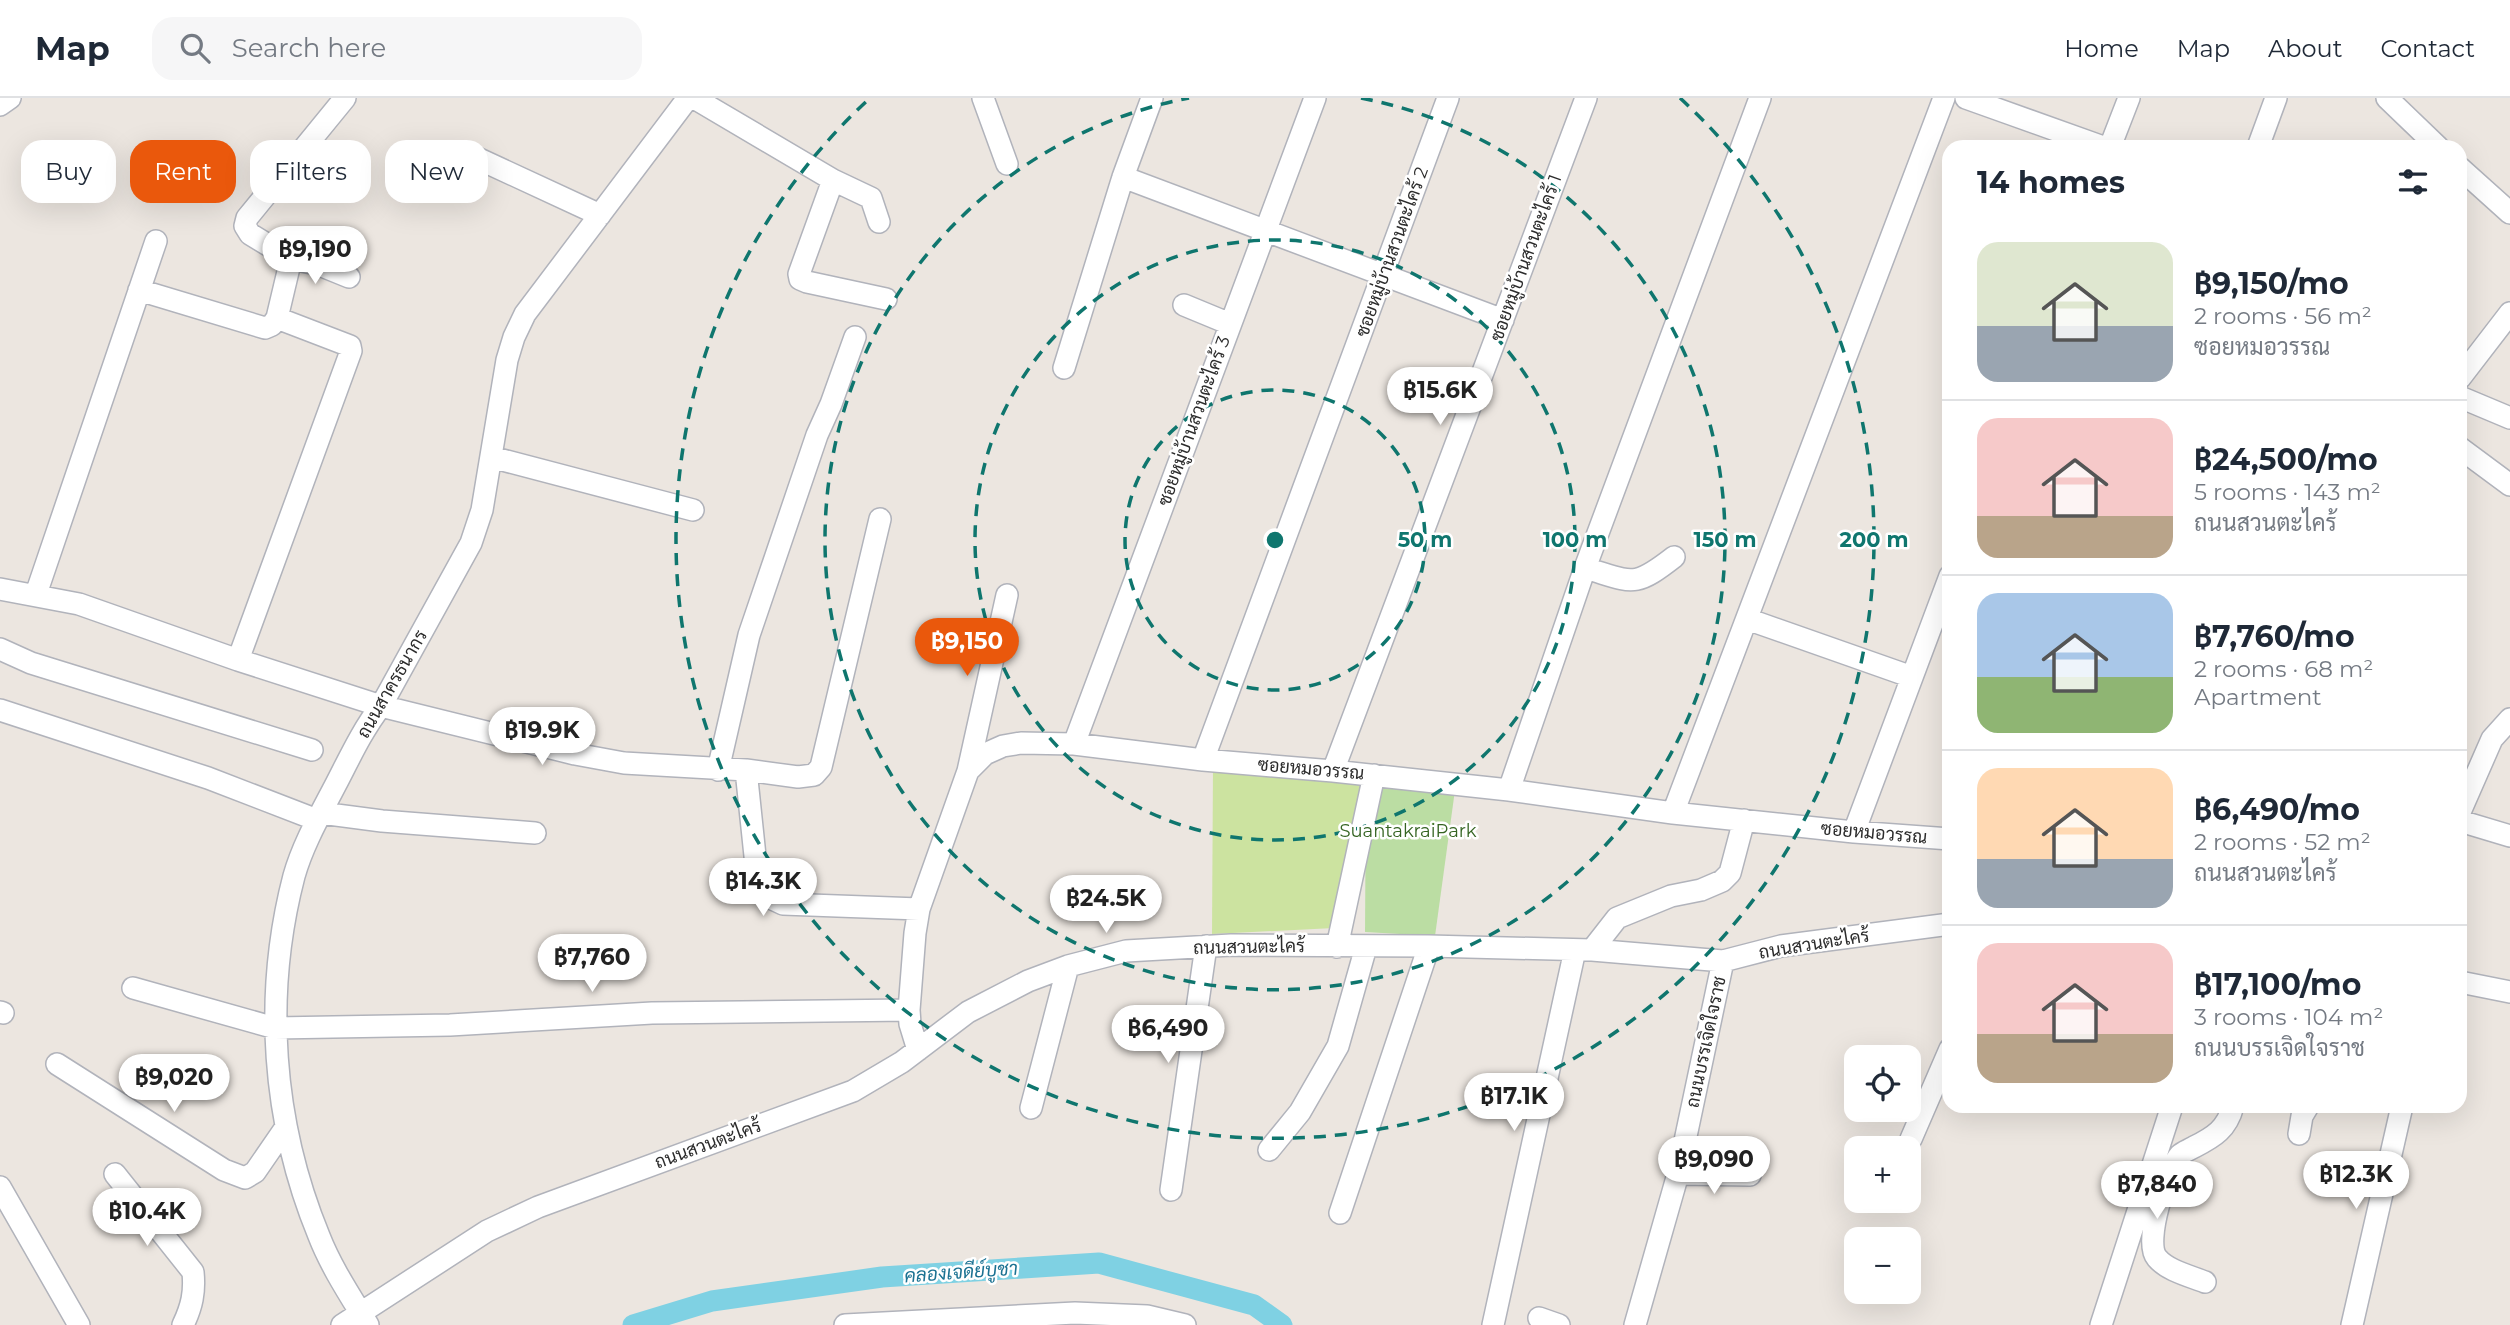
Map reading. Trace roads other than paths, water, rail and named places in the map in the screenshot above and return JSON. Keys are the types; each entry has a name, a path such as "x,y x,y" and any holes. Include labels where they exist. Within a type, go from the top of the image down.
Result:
{"street":[{"path":"0,105 10,98"},
{"path":"345,98 247,218 245,226 250,233 291,260 317,264 349,277"},
{"name":"ถนนสาครธนากร","path":"364,1318 320,1239 302,1190 286,1127 277,1068 275,1028 281,939 295,874 319,817 369,722 382,706 471,543 482,510 507,360 514,337 526,314 688,98"},
{"path":"694,98 832,180 871,198 879,222"},
{"path":"983,98 1007,164"},
{"path":"1064,368 1123,177 1152,98"},
{"name":"ซอยหมู่บ้านสวนตะไคร้ 3","path":"1074,744 1315,98"},
{"name":"ซอยหมู่บ้านสวนตะไคร้ 2","path":"1203,760 1448,98"},
{"name":"ซอยหมู่บ้านสวนตะไคร้ 1","path":"1333,771 1586,98"},
{"path":"1509,790 1585,568 1760,98"},
{"path":"1673,813 1944,98"},
{"path":"1966,98 2083,140"},
{"path":"2113,140 2129,98"},
{"path":"2261,140 2276,98"},
{"path":"2387,98 2419,139"},
{"path":"488,163 600,215"},
{"path":"2467,174 2510,214"},
{"path":"1123,177 1503,320"},
{"path":"832,180 799,274 800,279 886,299"},
{"path":"36,594 156,241"},
{"path":"139,290 265,328 272,325 277,318 291,260"},
{"path":"1184,305 1230,324"},
{"path":"2467,369 2510,313"},
{"path":"239,660 351,351 350,346 343,341 277,318"},
{"path":"718,770 749,635 813,448 855,337"},
{"path":"2467,400 2510,418"},
{"path":"2467,453 2510,485"},
{"path":"491,457 693,510"},
{"path":"0,589 79,604 382,706 575,754 624,763 746,770 798,777 814,775 821,767 880,519"},
{"path":"1585,568 1624,580 1639,581 1649,577 1674,556"},
{"path":"918,1050 909,1010 919,909 968,771 1007,595"},
{"path":"1854,832 1942,597"},
{"path":"1747,619 1912,677"},
{"path":"0,649 31,663 312,750"},
{"path":"0,710 319,817 535,833"},
{"path":"2467,796 2492,739 2510,719"},
{"name":"ซอยหมอวรรณ","path":"968,771 985,754 1003,746 1021,743 1074,744 1203,760 1509,790 1673,813 1942,838"},
{"path":"746,770 757,874 764,895 783,904 919,909"},
{"path":"1337,947 1374,775"},
{"path":"1493,1325 1584,950 1617,918 1671,896 1702,890 1721,881 1730,873 1744,820"},
{"path":"2467,823 2510,836"},
{"name":"ถนนสวนตะไคร้","path":"342,1325 364,1318 487,1231 551,1202 853,1091 918,1050 968,1012 1028,981 1068,966 1126,951 1206,946 1429,946 1584,950 1723,961 1781,946 1942,925"},
{"path":"1171,1190 1206,946"},
{"path":"1340,1213 1429,946"},
{"path":"1269,1150 1300,1112 1338,1046 1366,947"},
{"name":"ถนนบรรเจิดใจราช","path":"1635,1325 1678,1174 1723,961"},
{"path":"1031,1108 1068,966"},
{"path":"2467,983 2510,992"},
{"path":"133,988 275,1028 450,1025 652,1013 909,1010"},
{"path":"57,1064 224,1170 245,1178 256,1172 286,1127"},
{"path":"1912,1136 1942,1067"},
{"path":"2171,1113 2155,1189 2155,1257 2167,1267 2205,1282"},
{"path":"2101,1325 2155,1189 2169,1174 2181,1154 2221,1132 2231,1113"},
{"path":"2299,1134 2304,1113"},
{"path":"2352,1325 2400,1113"},
{"path":"115,1174 193,1272 195,1290 192,1307 183,1325"},
{"path":"1678,1174 1750,1175"},
{"path":"0,1187 79,1325"},
{"path":"845,1325 1075,1313 1147,1316 1185,1325"}],"waterway":[{"name":"คลองเจดีย์บูชา","path":"633,1325 712,1301 882,1277 1099,1263 1254,1305 1282,1325"}],"park label":[{"name":"SuantakraiPark","path":"1408,831"}]}
